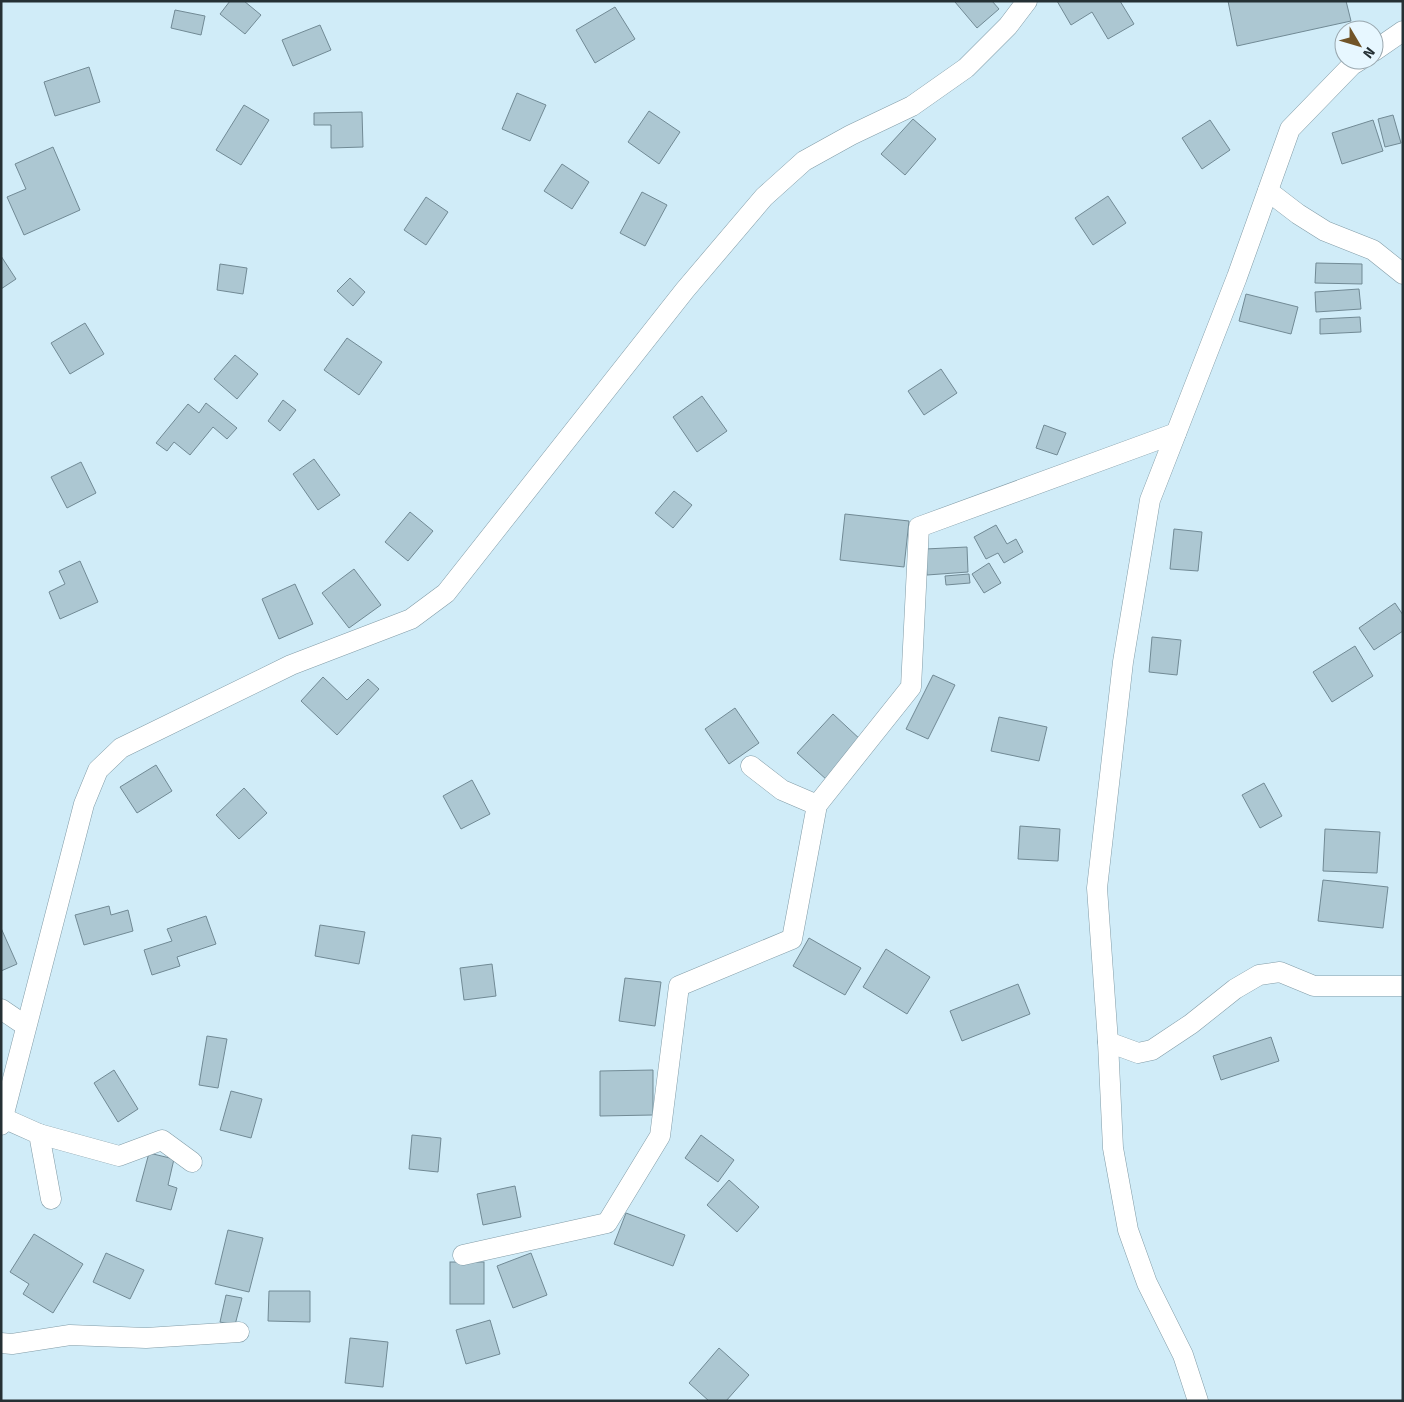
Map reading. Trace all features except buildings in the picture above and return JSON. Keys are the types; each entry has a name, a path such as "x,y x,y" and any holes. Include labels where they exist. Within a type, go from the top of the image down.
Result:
{"street":[{"path":"192,1162 162,1140 120,1156 39,1134 2,1121 84,804 98,770 121,748 291,665 411,619 446,593 685,290 764,197 804,161 851,135 912,106 966,68 1008,26 1027,1"},
{"path":"1384,44 1403,31"},
{"path":"1198,1401 1183,1355 1147,1283 1128,1230 1113,1148 1108,1042 1097,888 1123,662 1150,500 1237,276 1290,129 1348,70"},
{"path":"1268,191 1298,214 1325,231 1374,250 1403,274"},
{"path":"463,1255 607,1223 660,1136 680,986 792,939 817,805 911,687 919,527 1176,433"},
{"path":"751,766 782,790 817,805"},
{"path":"1108,1042 1138,1052 1152,1050 1191,1024 1235,989 1259,975 1280,972 1314,986 1403,986"},
{"path":"1,1009 26,1026"},
{"path":"39,1134 51,1199"},
{"path":"1,1343 12,1344 70,1335 146,1338 239,1332"}]}
